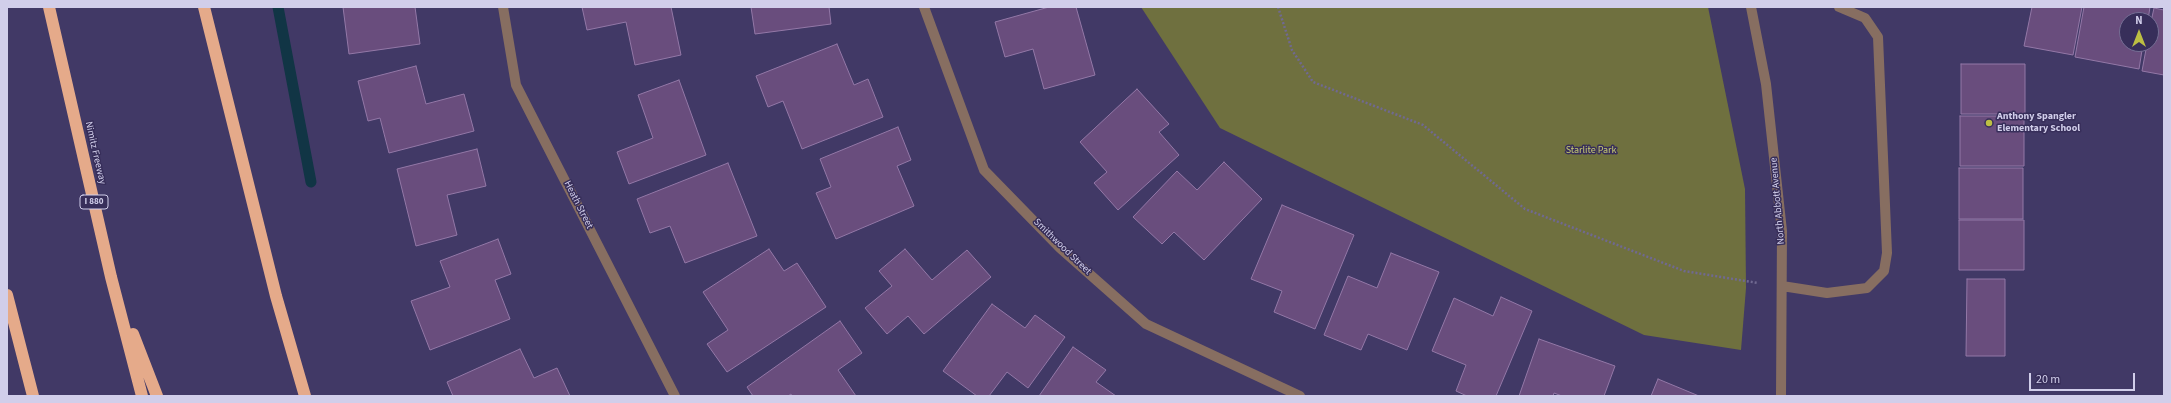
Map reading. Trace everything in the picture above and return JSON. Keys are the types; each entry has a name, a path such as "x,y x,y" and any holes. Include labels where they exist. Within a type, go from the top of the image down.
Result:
{"highway":[{"name":"Nimitz Freeway","path":"49,7 111,277 142,396"},
{"path":"204,7 276,296 305,396"},
{"path":"111,277 157,396"},
{"path":"7,295 33,396"}],"street":[{"name":"Heath Street","path":"503,7 516,85 675,396"},
{"name":"Smithwood Street","path":"924,7 984,170 1060,248 1146,324 1300,396"},
{"name":"North Abbott Avenue","path":"1751,7 1766,84 1782,231 1782,396"},
{"path":"1782,286 1827,293 1867,288 1884,272 1887,253 1878,37 1865,18 1839,7"}],"path":[{"path":"1278,7 1292,50 1313,82 1423,125 1525,209 1684,272 1782,286"}],"green space":[{"name":"Starlite Park","path":"1141,7 1708,7 1745,189 1746,288 1741,350 1644,335 1220,128"}],"building":[{"path":"343,7 415,7 420,44 349,54"},
{"path":"582,7 671,7 681,55 635,65 626,22 587,30"},
{"path":"751,7 829,7 831,24 755,34"},
{"path":"1049,7 1076,7 1095,75 1044,89 1033,49 1005,57 995,22"},
{"path":"2032,7 2082,7 2073,55 2024,46"},
{"path":"2084,7 2150,7 2149,12 2119,12 2119,52 2142,52 2139,69 2075,57"},
{"path":"2154,8 2164,10 2164,75 2142,71 2146,52 2159,52 2159,12 2153,12"},
{"path":"837,44 854,85 868,79 883,117 802,149 783,101 768,107 756,76"},
{"path":"1961,64 2025,64 2025,114 1961,114"},
{"path":"416,66 426,104 464,94 474,131 389,153 380,118 368,121 358,81"},
{"path":"679,80 706,155 629,184 617,152 653,138 638,95"},
{"path":"1137,89 1169,124 1159,132 1179,155 1118,210 1094,183 1107,172 1080,142"},
{"path":"1960,116 2024,116 2024,166 1960,166"},
{"path":"898,127 911,160 897,166 914,206 836,239 816,193 831,187 820,159"},
{"path":"477,149 486,186 447,195 457,235 416,246 397,169"},
{"path":"1224,162 1262,199 1204,260 1174,232 1162,244 1133,217 1177,171 1197,190"},
{"path":"728,163 757,236 685,263 670,226 650,233 637,199"},
{"path":"1959,168 2023,168 2023,219 1959,219"},
{"path":"1282,205 1354,235 1315,329 1274,312 1282,291 1251,279"},
{"path":"1959,220 2024,220 2024,270 1959,270"},
{"path":"498,239 511,274 495,280 510,319 430,350 411,301 450,287 440,261"},
{"path":"769,249 784,271 797,263 826,307 727,372 707,344 728,330 703,292"},
{"path":"905,249 932,280 967,250 991,277 924,334 908,316 887,334 865,308 892,286 879,271"},
{"path":"1391,253 1439,272 1407,350 1368,334 1361,350 1324,335 1348,276 1377,288"},
{"path":"1967,279 2005,279 2005,356 1966,356"},
{"path":"1501,297 1532,311 1496,396 1467,396 1456,391 1466,365 1432,351 1454,298 1493,316"},
{"path":"992,304 1025,328 1035,315 1065,337 1028,388 1007,372 989,396 977,396 943,371"},
{"path":"840,321 862,353 838,370 856,396 792,396 791,394 788,396 753,396 747,387"},
{"path":"1539,339 1615,366 1604,396 1562,396 1554,393 1553,396 1519,396"},
{"path":"1073,347 1106,370 1096,382 1116,396 1039,396"},
{"path":"520,349 534,378 557,368 570,396 453,396 447,382"},
{"path":"1658,379 1699,396 1651,396"}],"waterway":[{"path":"278,7 311,182"}],"place":[{"name":"Anthony Spangler Elementary School","path":"1989,123"}]}
